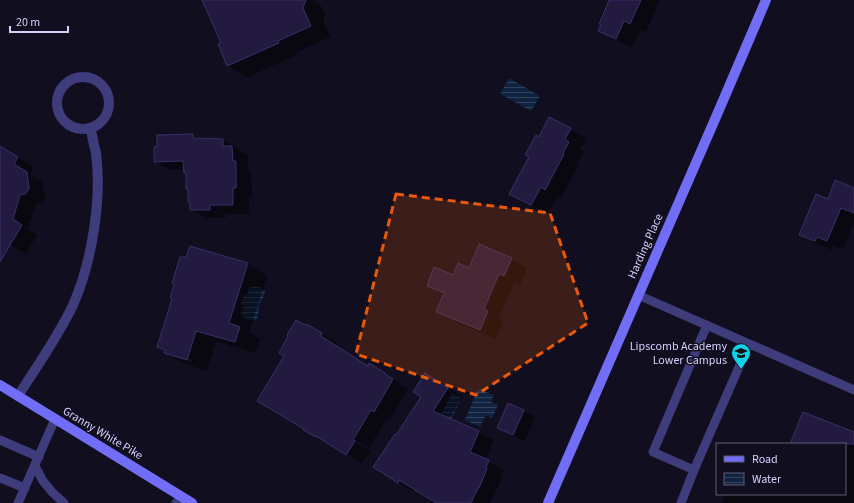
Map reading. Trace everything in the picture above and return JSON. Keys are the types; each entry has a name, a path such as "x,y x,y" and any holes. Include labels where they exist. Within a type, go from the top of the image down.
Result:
{"main road":[{"name":"Harding Place","path":"548,503 766,0"},
{"name":"Granny White Pike","path":"0,385 179,500 192,503"}],"street":[{"path":"79,77 90,78 101,83 105,88 109,99 109,110 106,118 91,129 81,130 72,127 64,121 58,111 58,96 63,87 68,82 79,77"},
{"path":"18,396 47,352 73,305 88,262 94,229 97,192 96,153 91,129"}],"lane":[{"path":"638,295 854,390"},
{"path":"694,470 653,452 707,325"},
{"path":"681,503 749,344"},
{"path":"18,503 55,419"},
{"path":"0,440 39,457"},
{"path":"35,466 43,481 64,503"},
{"path":"0,478 25,488"}],"highlighted area":[{"path":"396,194 550,213 588,323 476,395 356,354"}],"water":[{"path":"509,78 540,96 531,111 500,94"},
{"path":"256,286 265,292 262,301 260,301 257,318 255,320 248,320 241,314 244,306 241,305 244,294 247,295 249,288"},
{"path":"478,389 494,395 491,402 498,405 492,418 486,415 480,427 465,420"},
{"path":"452,393 462,398 450,421 440,416"}],"building":[{"path":"202,0 306,0 303,8 311,26 278,41 279,43 227,66 218,44 221,43"},
{"path":"609,0 641,0 630,24 624,21 616,39 598,31 601,25 599,24"},
{"path":"549,117 571,128 565,139 569,142 545,190 541,187 531,205 509,194 529,157 525,155 536,135 539,137"},
{"path":"193,134 193,138 223,139 223,146 232,146 233,161 236,161 236,188 233,188 233,205 210,205 210,210 190,210 190,203 188,202 188,189 186,189 186,173 184,173 183,161 154,162 154,147 157,146 157,135"},
{"path":"0,146 18,157 14,164 27,172 29,189 25,194 20,195 13,219 22,225 0,262"},
{"path":"835,180 854,188 854,213 841,208 827,241 817,237 815,241 799,235 816,194 828,199"},
{"path":"479,244 512,258 504,276 499,274 484,309 488,311 480,330 436,312 444,293 427,286 434,267 453,275 458,263 469,268"},
{"path":"190,246 248,263 229,323 240,327 235,342 196,331 187,360 164,353 165,350 157,347 172,299 170,298 174,285 172,283 180,257 186,257"},
{"path":"296,320 322,333 321,336 368,366 369,363 393,379 374,412 371,410 346,455 257,401 284,356 279,353"},
{"path":"425,373 448,388 433,411 479,431 470,452 489,460 487,469 471,503 436,503 399,480 398,483 373,467 421,397 413,392"},
{"path":"508,403 524,410 513,435 497,428"},
{"path":"803,412 854,432 854,444 790,443"}],"place":[{"name":"Lipscomb Academy Lower Campus","path":"741,370"}]}
